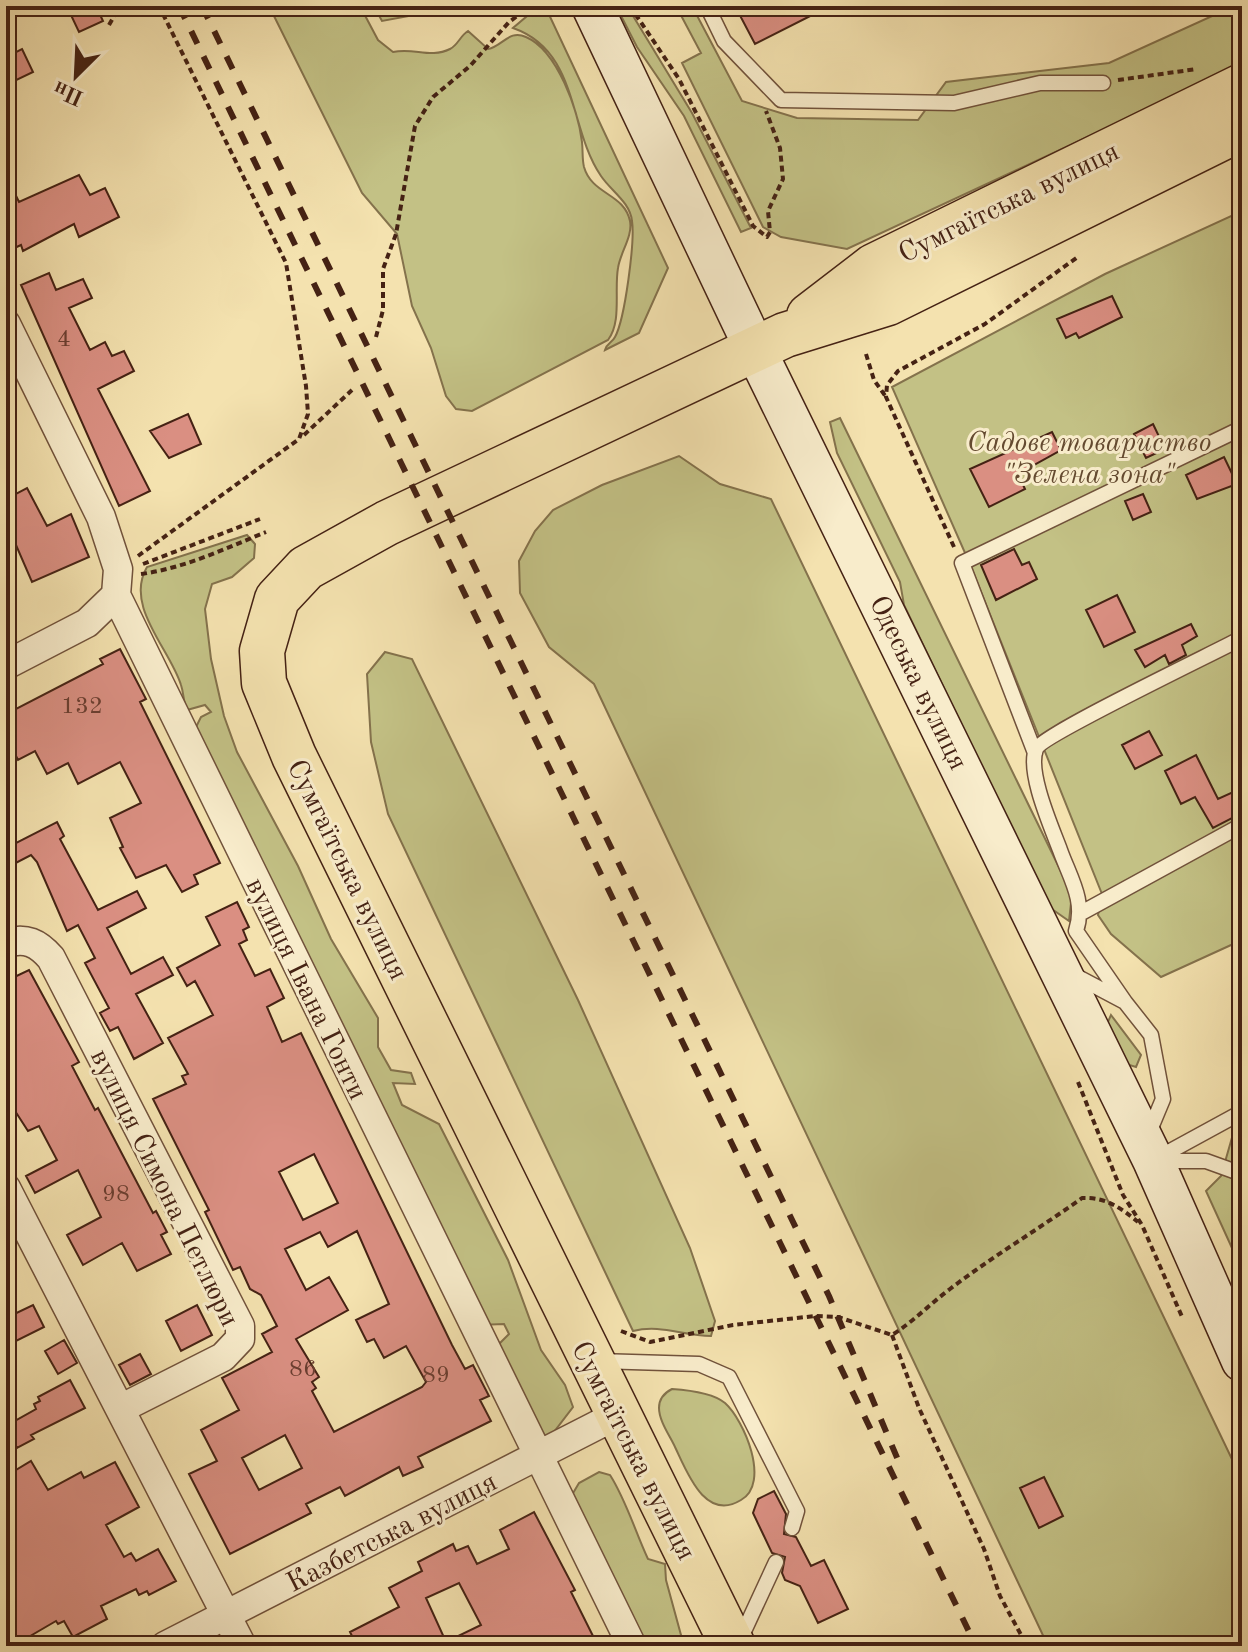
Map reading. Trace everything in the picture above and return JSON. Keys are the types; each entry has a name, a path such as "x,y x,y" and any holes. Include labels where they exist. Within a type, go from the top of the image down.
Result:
{"main road":[{"name":"Одеська вулиця","path":"592,6 770,342 1058,967 1149,1151 1242,1361"},
{"name":"Сумгаїтська вулиця","path":"770,342 874,266 1224,77"},
{"name":"Сумгаїтська вулиця","path":"735,1646 590,1361 294,756 264,683 263,639 277,599 296,575 387,523 770,342 888,303 1242,128"}],"street":[{"name":"вулиця Івана Гонти","path":"6,324 101,517 121,581 538,1457 632,1646"},
{"path":"6,665 87,623 121,581"},
{"name":"вулиця Симона Петлюри","path":"6,943 22,940 34,943 51,958 240,1326 240,1339 223,1357 122,1408"},
{"path":"6,1188 242,1646"},
{"name":"Казбетська вулиця","path":"165,1646 617,1415"}],"lane":[{"path":"707,6 724,41 781,100 954,103 1040,83 1103,83"},
{"path":"1149,1151 1163,1099 1151,1035 1076,931 1083,912 1041,800 1037,748 962,563 1242,428"},
{"path":"1037,748 1242,638"},
{"path":"1083,912 1242,825"},
{"path":"1058,967 1125,1002"},
{"path":"1149,1151 1242,1112"},
{"path":"1149,1151 1206,1161 1242,1174"},
{"path":"590,1361 699,1364 729,1377 797,1511 792,1528"},
{"path":"735,1646 776,1562"}],"path":[{"path":"109,25 120,6"},
{"path":"159,6 286,263 306,386 308,414 299,439"},
{"path":"376,337 383,310 383,269 396,234 415,126 433,97 470,66 509,22 531,6"},
{"path":"630,6 679,79 753,226 767,237 770,232 768,211 783,179 780,148 766,112 766,104 776,95"},
{"path":"1103,83 1176,70 1224,77"},
{"path":"886,397 887,385 898,371 985,324 1079,256"},
{"path":"866,354 874,380 886,397 962,563"},
{"path":"121,581 330,414 352,390"},
{"path":"149,560 260,519"},
{"path":"121,581 191,564 266,532"},
{"path":"892,1335 918,1319 947,1291 1082,1198 1095,1197 1119,1205 1142,1225"},
{"path":"621,1331 650,1342 733,1325 815,1316 838,1317 892,1335"},
{"path":"892,1335 919,1408 984,1549 1000,1596 1027,1646"}],"green space":[{"path":"269,6 360,6 378,40 393,52 443,52 453,47 468,31 488,49 515,35 537,44 557,68 571,99 588,176 621,205 630,221 630,233 618,268 615,324 608,340 472,411 456,409 446,396 431,348 412,306 397,234 362,193"},
{"path":"408,6 463,6 382,21 377,12"},
{"path":"539,6 545,6 668,268 639,333 605,350 619,328 626,298 633,231 631,214 590,157 561,72 550,54 534,39 513,28"},
{"path":"616,6 627,6 692,113 751,228 741,232 684,116 637,47"},
{"path":"676,6 692,6 742,101 797,118 918,120 946,82 1109,63 1234,6 1242,6 1242,65 847,249 781,237 763,227 682,63 701,53"},
{"name":"Садове товариство \"Зелена зона\"","path":"1242,211 1242,940 1161,977 1111,934 1098,915 1102,894 969,562 892,387 1105,274"},
{"path":"840,418 1072,894 1069,921 1049,907 904,605 900,582 837,453 830,422"},
{"path":"679,456 720,484 771,499 1242,1480 1242,1646 1048,1646 594,684 549,647 520,593 519,561 535,531 553,510 602,485"},
{"path":"247,535 255,544 254,558 232,577 212,584 205,609 211,659 224,716 237,752 298,866 331,939 378,1018 378,1047 391,1070 411,1073 415,1084 393,1083 402,1105 439,1124 508,1260 541,1350 565,1385 573,1407 550,1437 537,1440 494,1349 509,1334 504,1324 478,1325 196,727 201,717 211,712 205,705 187,710 175,671 145,612 141,582 147,567"},
{"path":"385,652 412,659 578,1000 690,1248 715,1321 711,1336 653,1329 633,1331 388,814 371,742 367,674"},
{"path":"1111,1015 1141,1055 1136,1067 1126,1064 1107,1024"},
{"path":"1242,1127 1242,1270 1206,1191 1221,1176 1233,1134"},
{"path":"672,1389 720,1400 740,1423 754,1466 750,1492 741,1500 717,1505 707,1499 692,1481 659,1413 661,1399"},
{"path":"599,1472 610,1475 616,1485 648,1559 665,1564 666,1580 684,1646 641,1646 569,1500 579,1483"}],"building":[{"path":"86,6 96,6 103,21 79,32 70,13"},
{"path":"735,6 830,6 755,44"},
{"path":"22,49 33,72 6,85 6,57"},
{"path":"6,175 19,202 79,175 90,195 105,188 119,217 79,237 74,224 23,251 21,245 6,252"},
{"path":"49,273 56,290 83,279 92,298 69,308 90,350 105,342 112,356 124,351 134,371 98,389 150,491 119,506 21,285"},
{"path":"1112,296 1122,317 1079,338 1076,333 1066,338 1057,319"},
{"path":"188,414 201,444 169,458 150,431"},
{"path":"1153,424 1165,449 1146,458 1134,434"},
{"path":"1052,432 1061,450 1018,474 1025,489 989,507 970,469"},
{"path":"1224,457 1237,484 1197,499 1186,475"},
{"path":"27,488 47,526 71,514 89,557 32,582 6,522 6,499"},
{"path":"1143,494 1151,512 1133,520 1125,501"},
{"path":"1014,549 1022,565 1029,562 1037,579 996,600 981,565"},
{"path":"1117,595 1135,632 1104,647 1086,610"},
{"path":"1191,624 1197,636 1182,645 1186,655 1169,664 1165,655 1145,667 1135,650"},
{"path":"120,649 146,699 140,702 220,863 194,875 198,884 182,892 166,865 136,878 120,848 123,847 110,818 141,803 120,762 78,784 68,763 47,774 35,751 18,760 6,736 6,714 103,664 100,659"},
{"path":"1149,731 1162,755 1135,769 1122,745"},
{"path":"1196,755 1218,799 1242,788 1242,813 1213,828 1195,797 1181,804 1165,771"},
{"path":"57,822 64,836 60,839 98,910 137,891 146,908 107,928 131,974 163,957 173,975 136,994 163,1043 134,1059 118,1027 110,1031 100,1013 109,1008 85,963 95,958 78,925 67,931 37,862 31,855 6,868 6,848"},
{"path":"237,902 249,927 243,930 247,940 239,944 255,976 270,969 284,998 267,1007 282,1042 301,1033 452,1345 465,1369 473,1365 489,1396 480,1400 491,1421 418,1457 423,1467 403,1476 399,1467 345,1496 340,1487 306,1504 311,1513 230,1554 189,1474 217,1461 201,1430 239,1410 222,1378 272,1352 262,1334 277,1326 261,1295 250,1289 240,1267 233,1270 205,1212 209,1210 153,1099 186,1084 182,1076 188,1074 168,1038 213,1015 195,981 187,986 177,968 220,945 206,917","holes":["314,1154 338,1203 303,1220 279,1172","357,1231 389,1304 356,1320 367,1342 374,1339 384,1358 406,1346 426,1382 422,1387 334,1432 312,1391 316,1388 312,1382 319,1377 296,1339 348,1310 329,1277 306,1290 285,1249 320,1232 328,1247","285,1435 302,1468 259,1490 242,1458"]},
{"path":"29,970 79,1062 72,1066 95,1110 98,1108 153,1213 156,1211 167,1232 161,1235 171,1254 137,1271 122,1243 83,1265 67,1235 101,1217 78,1170 35,1193 26,1176 57,1160 39,1126 28,1131 6,1097 6,981"},
{"path":"33,1305 44,1327 6,1346 6,1318"},
{"path":"197,1305 212,1335 181,1351 166,1321"},
{"path":"64,1340 77,1363 58,1374 45,1351"},
{"path":"140,1354 151,1374 130,1385 119,1365"},
{"path":"70,1380 85,1408 31,1435 34,1439 17,1448 6,1426 36,1409 34,1404 40,1401 38,1397"},
{"path":"31,1461 48,1490 81,1472 84,1478 115,1462 139,1507 106,1525 124,1557 131,1553 136,1561 158,1549 176,1581 149,1595 147,1591 139,1595 136,1589 101,1606 107,1619 73,1637 64,1621 58,1624 56,1621 13,1646 6,1646 6,1476"},
{"path":"1044,1477 1063,1516 1039,1528 1020,1488"},
{"path":"774,1491 786,1514 784,1534 796,1537 811,1566 824,1560 848,1609 818,1623 800,1586 785,1580 782,1573 785,1557 772,1553 753,1513 758,1499"},
{"path":"534,1512 575,1590 571,1592 598,1646 357,1646 350,1632 399,1607 389,1588 422,1571 418,1562 453,1544 456,1551 468,1546 477,1564 509,1549 500,1530","holes":["459,1583 481,1625 446,1642 426,1598"]}],"railway":[{"path":"179,6 976,1646"},
{"path":"202,6 829,1296 898,1460"}]}
